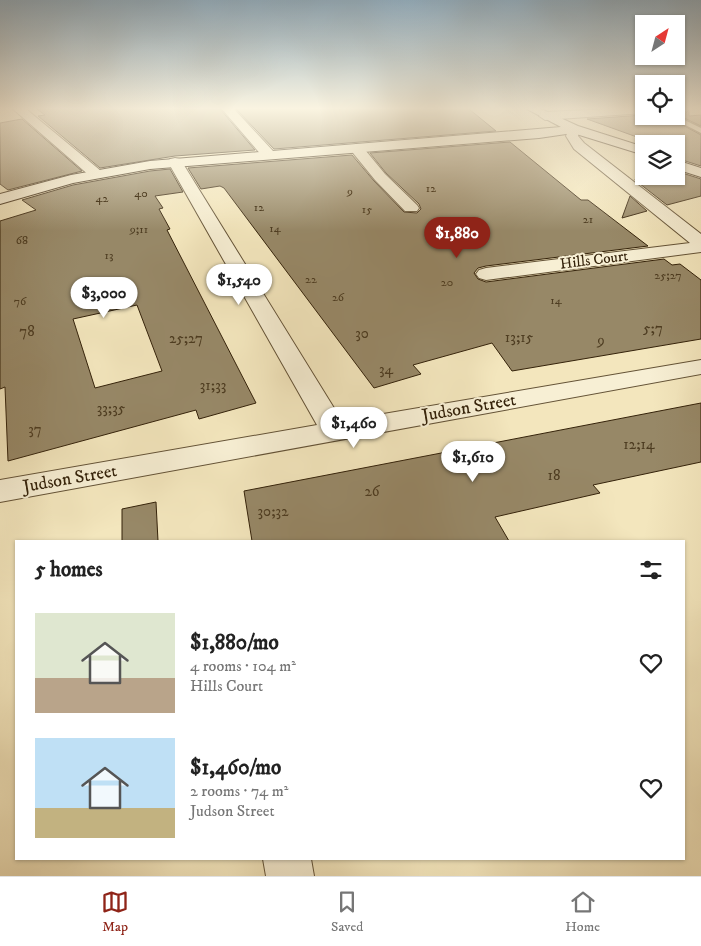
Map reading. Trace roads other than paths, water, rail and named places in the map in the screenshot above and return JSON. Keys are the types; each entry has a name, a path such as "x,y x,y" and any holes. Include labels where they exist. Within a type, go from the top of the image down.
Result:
{"street":[{"path":"67,150 96,174"},
{"path":"264,150 268,154"},
{"path":"0,199 96,174 175,162 328,150"},
{"path":"358,150 380,177 412,208"},
{"path":"584,150 701,243"},
{"path":"175,162 334,431"},
{"path":"685,167 701,173"},
{"name":"Hills Court","path":"486,274 701,247"},
{"name":"Judson Street","path":"0,491 701,367"},
{"path":"287,860 290,876"}]}
